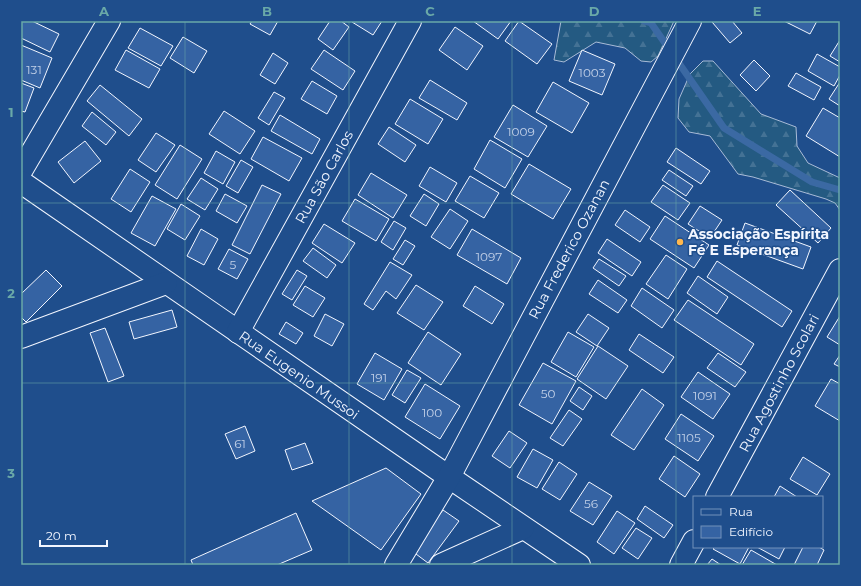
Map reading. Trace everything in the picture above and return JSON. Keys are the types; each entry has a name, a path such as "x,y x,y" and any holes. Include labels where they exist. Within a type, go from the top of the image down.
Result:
{"street":[{"path":"21,171 109,21"},
{"name":"Rua São Carlos","path":"238,332 410,21"},
{"name":"Rua Frederico Ozanan","path":"396,565 449,477 688,25"},
{"name":"Rua Eugenio Mussoi","path":"21,182 166,283 579,565"},
{"name":"Rua Agostinho Scolari","path":"718,496 840,270"},
{"path":"21,337 166,283"},
{"path":"441,565 523,528"},
{"path":"681,565 693,542"}],"green space":[{"path":"561,21 674,21 658,56 651,62 641,61 625,48 596,42 564,62 554,60"},
{"path":"703,61 713,61 761,114 796,127 797,146 808,163 840,178 840,210 835,203 826,199 753,177 738,174 710,136 689,132 678,118 679,99 690,74"}],"building":[{"path":"21,21 32,21 59,34 50,52 21,38"},
{"path":"252,21 278,21 270,35 250,24"},
{"path":"330,21 341,21 349,27 333,50 318,39"},
{"path":"382,21 373,35 352,22"},
{"path":"473,21 511,21 498,39"},
{"path":"519,21 552,44 537,64 505,41"},
{"path":"712,21 732,21 742,33 730,43"},
{"path":"784,21 817,21 810,34"},
{"path":"455,27 483,46 467,70 439,50"},
{"path":"140,28 173,46 161,66 128,48"},
{"path":"183,37 207,51 194,73 170,58"},
{"path":"840,40 840,62 830,56"},
{"path":"21,45 52,58 40,88 21,80"},
{"path":"126,50 160,69 149,88 115,70"},
{"path":"324,50 355,71 343,90 311,69"},
{"path":"582,50 615,64 602,95 569,81"},
{"path":"273,53 288,63 275,84 260,75"},
{"path":"817,54 840,67 840,75 834,86 808,71"},
{"path":"754,60 770,76 756,91 740,75"},
{"path":"796,73 821,87 814,100 788,86"},
{"path":"430,80 467,103 457,120 419,98"},
{"path":"312,81 337,96 327,114 301,99"},
{"path":"553,82 589,103 572,133 536,112"},
{"path":"840,82 840,106 829,99"},
{"path":"21,83 34,88 25,112 21,111"},
{"path":"100,85 142,119 129,136 87,101"},
{"path":"274,92 285,98 269,125 258,118"},
{"path":"410,99 443,119 428,144 395,124"},
{"path":"513,105 547,126 528,157 494,137"},
{"path":"823,108 840,118 840,157 806,136"},
{"path":"224,111 255,131 240,154 209,134"},
{"path":"92,112 116,132 106,145 82,126"},
{"path":"280,115 320,139 312,154 271,131"},
{"path":"389,127 416,145 405,162 378,144"},
{"path":"156,133 175,145 156,172 138,160"},
{"path":"263,137 302,158 289,181 251,159"},
{"path":"490,140 522,159 505,188 474,169"},
{"path":"85,141 101,161 74,183 58,162"},
{"path":"180,145 202,159 177,199 155,185"},
{"path":"676,148 710,171 701,184 667,162"},
{"path":"216,151 235,162 223,184 204,173"},
{"path":"241,160 253,167 238,193 226,186"},
{"path":"529,164 571,189 553,219 511,194"},
{"path":"430,167 457,183 446,202 419,186"},
{"path":"130,169 150,182 131,212 111,199"},
{"path":"669,170 693,186 686,196 662,180"},
{"path":"371,173 407,195 393,218 358,195"},
{"path":"470,176 499,193 484,218 455,201"},
{"path":"201,178 218,189 205,210 187,199"},
{"path":"262,185 281,194 250,254 232,245"},
{"path":"663,185 690,203 678,220 651,202"},
{"path":"790,190 831,228 818,243 776,205"},
{"path":"225,194 247,206 237,223 216,211"},
{"path":"424,194 439,204 426,226 410,216"},
{"path":"152,196 176,209 155,246 131,233"},
{"path":"355,199 389,219 376,241 342,221"},
{"path":"181,204 200,216 185,240 167,229"},
{"path":"700,206 722,220 710,238 688,224"},
{"path":"450,209 468,221 450,249 431,237"},
{"path":"625,210 650,227 640,242 615,225"},
{"name":"Associação Espírita Fé E Esperança","path":"665,216 709,245 694,268 650,239"},
{"path":"394,221 406,228 393,250 381,242"},
{"path":"745,223 811,247 803,269 737,245"},
{"path":"324,224 355,243 342,263 312,243"},
{"path":"201,229 218,239 204,265 187,256"},
{"path":"472,229 521,258 507,284 457,255"},
{"path":"607,239 641,262 632,276 598,253"},
{"path":"405,240 415,246 403,265 393,259"},
{"path":"313,248 336,265 327,278 303,261"},
{"path":"229,249 248,259 237,279 218,269"},
{"path":"666,255 687,269 668,299 646,284"},
{"path":"599,259 626,276 619,286 593,268"},
{"path":"717,261 792,311 782,327 707,277"},
{"path":"390,262 412,275 396,299 386,291 373,310 364,304"},
{"path":"46,270 62,286 26,322 21,317 21,294"},
{"path":"297,270 307,276 292,300 282,294"},
{"path":"698,276 728,297 717,314 687,293"},
{"path":"598,280 627,300 618,313 589,294"},
{"path":"416,285 443,302 424,330 397,313"},
{"path":"305,286 325,298 313,317 293,305"},
{"path":"475,286 504,304 492,324 463,306"},
{"path":"642,288 674,310 662,328 631,306"},
{"path":"688,300 754,344 741,365 674,320"},
{"path":"172,310 177,327 134,339 129,322"},
{"path":"325,314 344,324 332,346 314,336"},
{"path":"588,314 609,328 597,346 576,332"},
{"path":"840,316 840,345 827,337"},
{"path":"286,322 303,333 296,344 279,334"},
{"path":"105,328 124,376 108,382 90,333"},
{"path":"428,332 461,354 441,385 408,363"},
{"path":"568,332 594,347 576,377 551,362"},
{"path":"639,334 674,357 663,373 629,350"},
{"path":"598,346 628,366 606,399 577,379"},
{"path":"375,353 402,369 384,400 357,384"},
{"path":"718,353 746,372 735,387 707,368"},
{"path":"840,355 840,367 834,364"},
{"path":"543,363 576,381 552,424 519,405"},
{"path":"407,370 421,378 405,403 392,395"},
{"path":"698,372 730,394 713,419 681,397"},
{"path":"831,379 840,384 840,421 815,406"},
{"path":"425,384 460,406 440,439 405,417"},
{"path":"579,387 592,396 583,410 570,401"},
{"path":"642,389 664,405 634,450 611,435"},
{"path":"569,410 582,419 563,446 550,438"},
{"path":"681,414 714,436 698,461 665,439"},
{"path":"245,426 255,451 236,459 225,434"},
{"path":"509,431 527,443 510,468 492,456"},
{"path":"305,443 313,463 292,470 285,450"},
{"path":"533,449 553,460 537,488 517,477"},
{"path":"674,456 700,474 685,497 659,479"},
{"path":"803,457 830,474 817,495 790,479"},
{"path":"559,462 577,474 560,500 542,489"},
{"path":"386,468 421,494 381,550 312,501"},
{"path":"589,482 612,496 593,525 570,511"},
{"path":"780,486 795,496 775,496"},
{"path":"645,506 673,525 664,538 637,519"},
{"path":"443,510 459,521 428,563 412,551"},
{"path":"617,511 635,523 614,554 597,542"},
{"path":"296,513 312,550 277,565 193,565 191,560"},
{"path":"636,528 652,538 638,559 622,548"},
{"path":"714,548 748,548 740,564 713,549"},
{"path":"759,548 784,548 779,559"},
{"path":"802,548 821,548 824,550 817,565 794,565"},
{"path":"751,550 777,565 742,565"},
{"path":"712,559 721,565 707,565"}],"waterway":[{"path":"644,21 651,23 724,128 812,182 840,190"}],"place":[{"name":"Associação Espírita Fé E Esperança","path":"680,242"}]}
